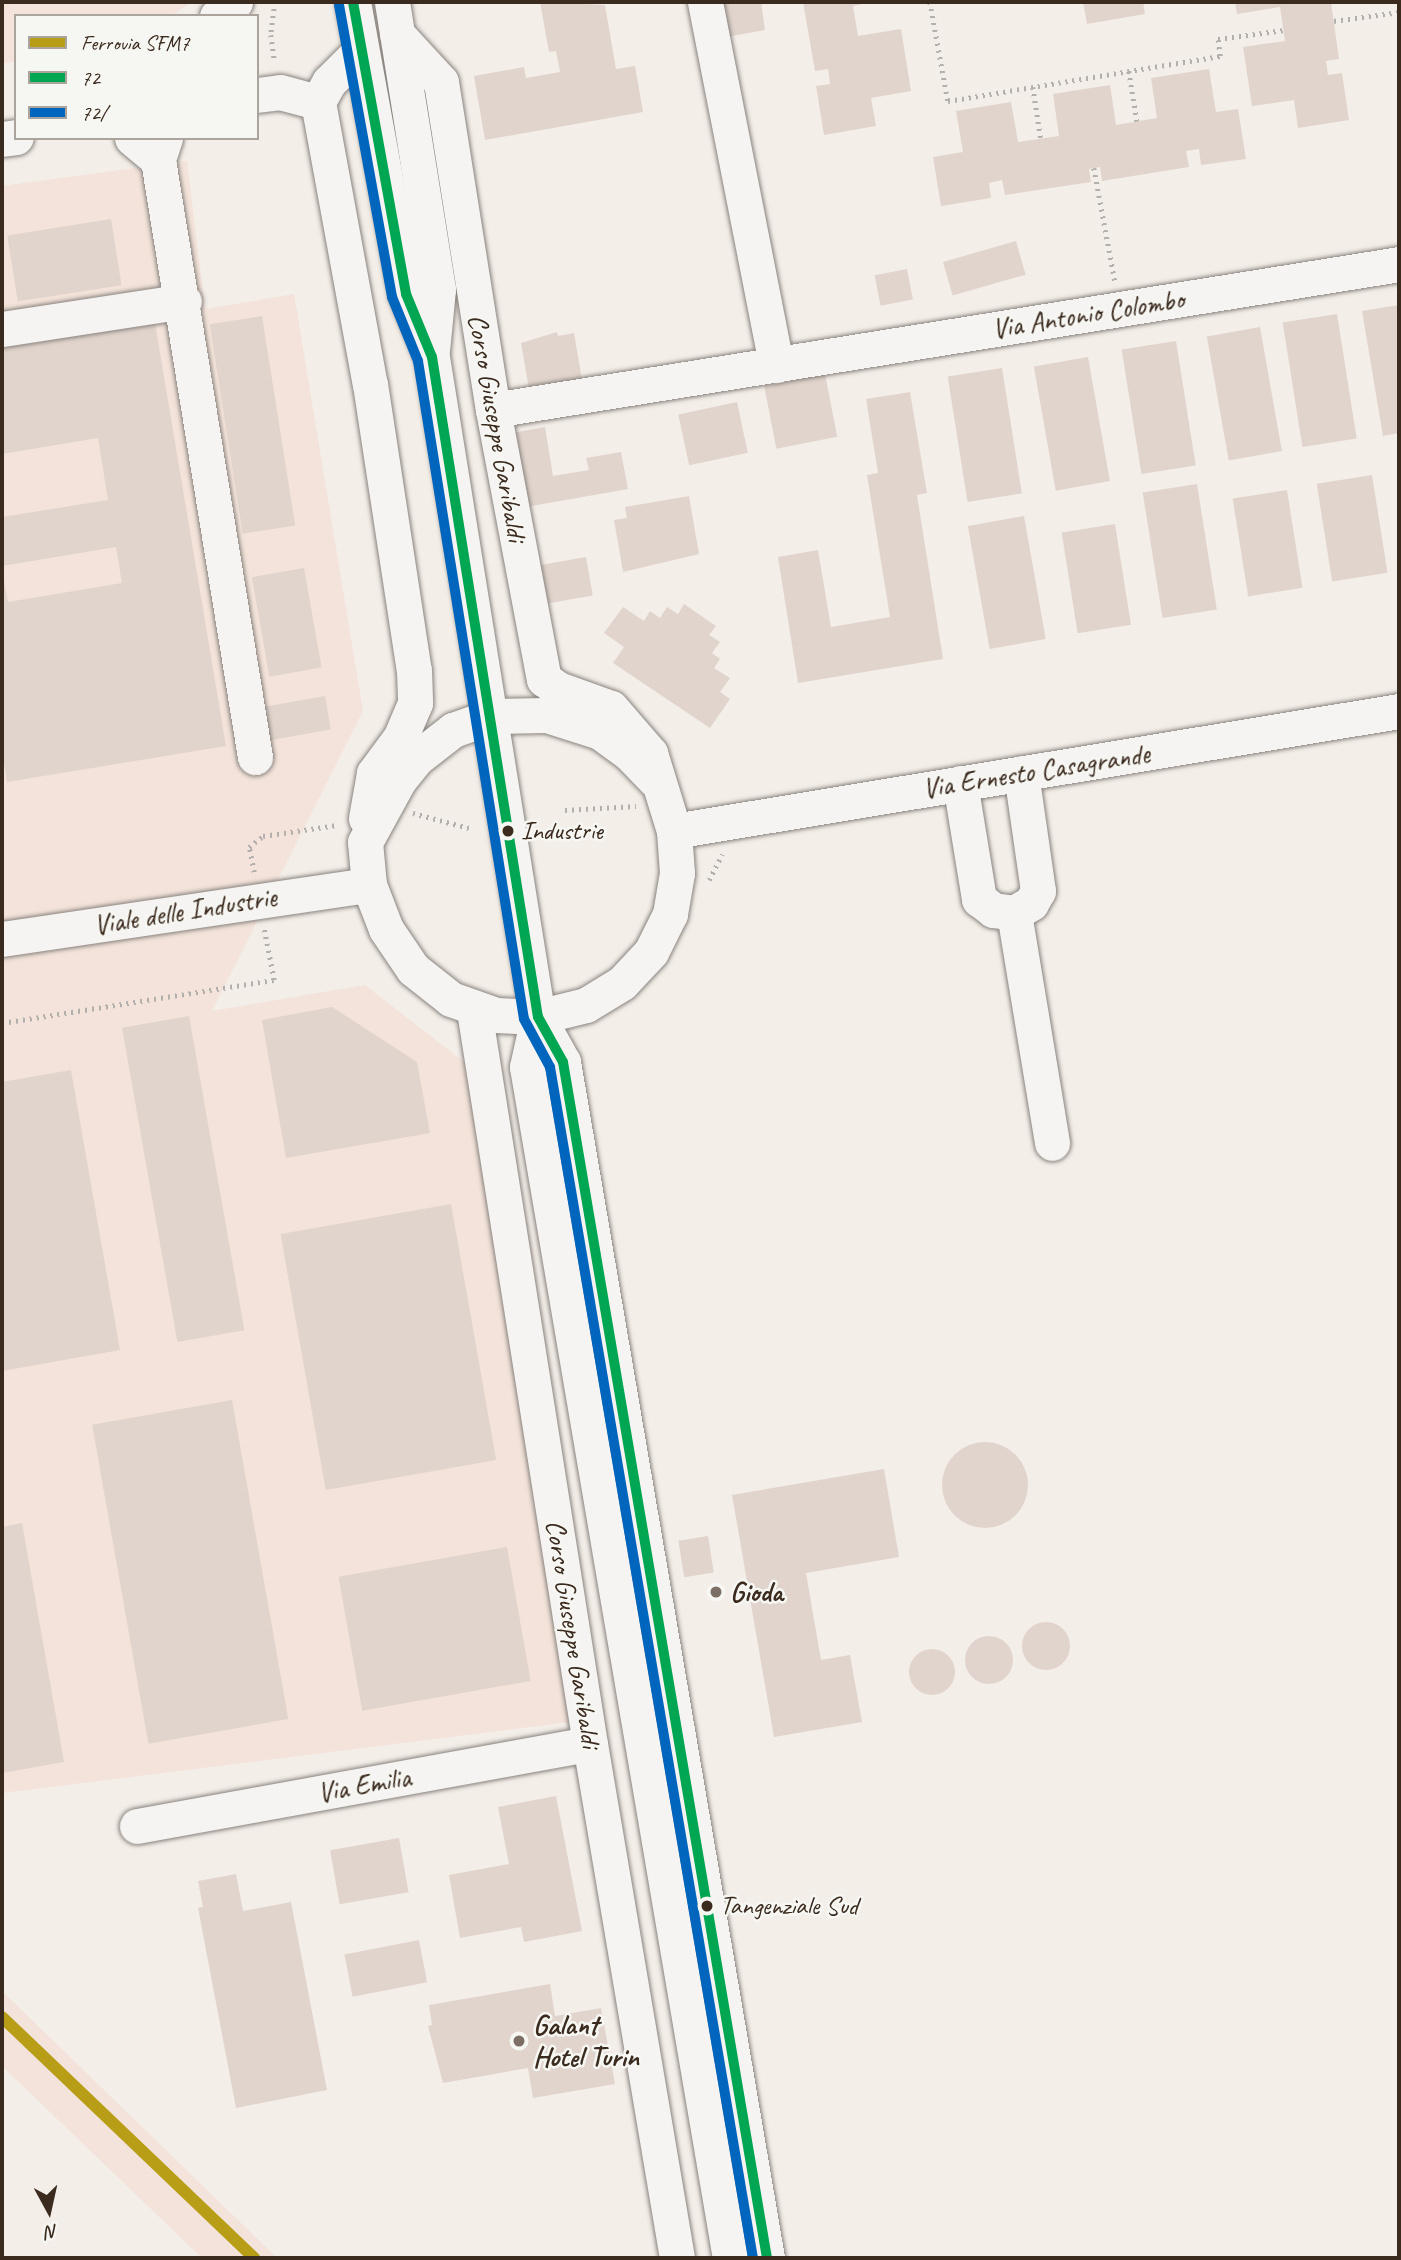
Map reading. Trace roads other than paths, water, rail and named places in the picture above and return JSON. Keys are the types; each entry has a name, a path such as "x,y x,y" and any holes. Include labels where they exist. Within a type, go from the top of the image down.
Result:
{"street":[{"name":"Corso Giuseppe Garibaldi","path":"353,2 406,295 432,357 492,716 538,1017 563,1062 767,2258"},
{"path":"705,2 776,365"},
{"name":"Corso Giuseppe Garibaldi","path":"394,18 438,289 432,357"},
{"name":"Corso Giuseppe Garibaldi","path":"318,102 370,384 414,670 415,703 400,737 374,773 366,799 365,842 369,885 386,929 413,969 451,999 474,1010 538,1017 586,1004 622,983 651,952 670,914 677,873 664,804 649,753 611,708 558,689 544,679 493,410 441,82 394,18"},
{"path":"259,95 279,92 318,102 329,82 361,50"},
{"path":"152,145 184,301 255,758"},
{"name":"Via Antonio Colombo","path":"493,410 1399,264"},
{"path":"2,329 184,301"},
{"name":"Via Ernesto Casagrande","path":"664,804 716,823 1399,711"},
{"name":"Corso Giuseppe Garibaldi","path":"365,842 382,804 417,758 453,730 492,716 547,715 600,732 628,752 664,804"},
{"path":"960,783 979,899 993,910 1014,913 1031,903 1038,891 1021,773"},
{"name":"Viale delle Industrie","path":"2,939 369,885"},
{"path":"1014,913 1052,1143"},
{"name":"Corso Giuseppe Garibaldi","path":"474,1010 590,1744 677,2258"},
{"name":"Corso Giuseppe Garibaldi","path":"538,1017 527,1067 730,2258"},
{"name":"Via Emilia","path":"137,1826 590,1744"}],"rail line":[{"name":"SFM7","path":"2,2017 254,2258"}],"place":[{"name":"Industrie","path":"508,831"},
{"name":"Gioda","path":"716,1592"},
{"name":"Tangenziale Sud","path":"707,1906"},
{"name":"Galant Hotel Turin","path":"519,2041"}]}
